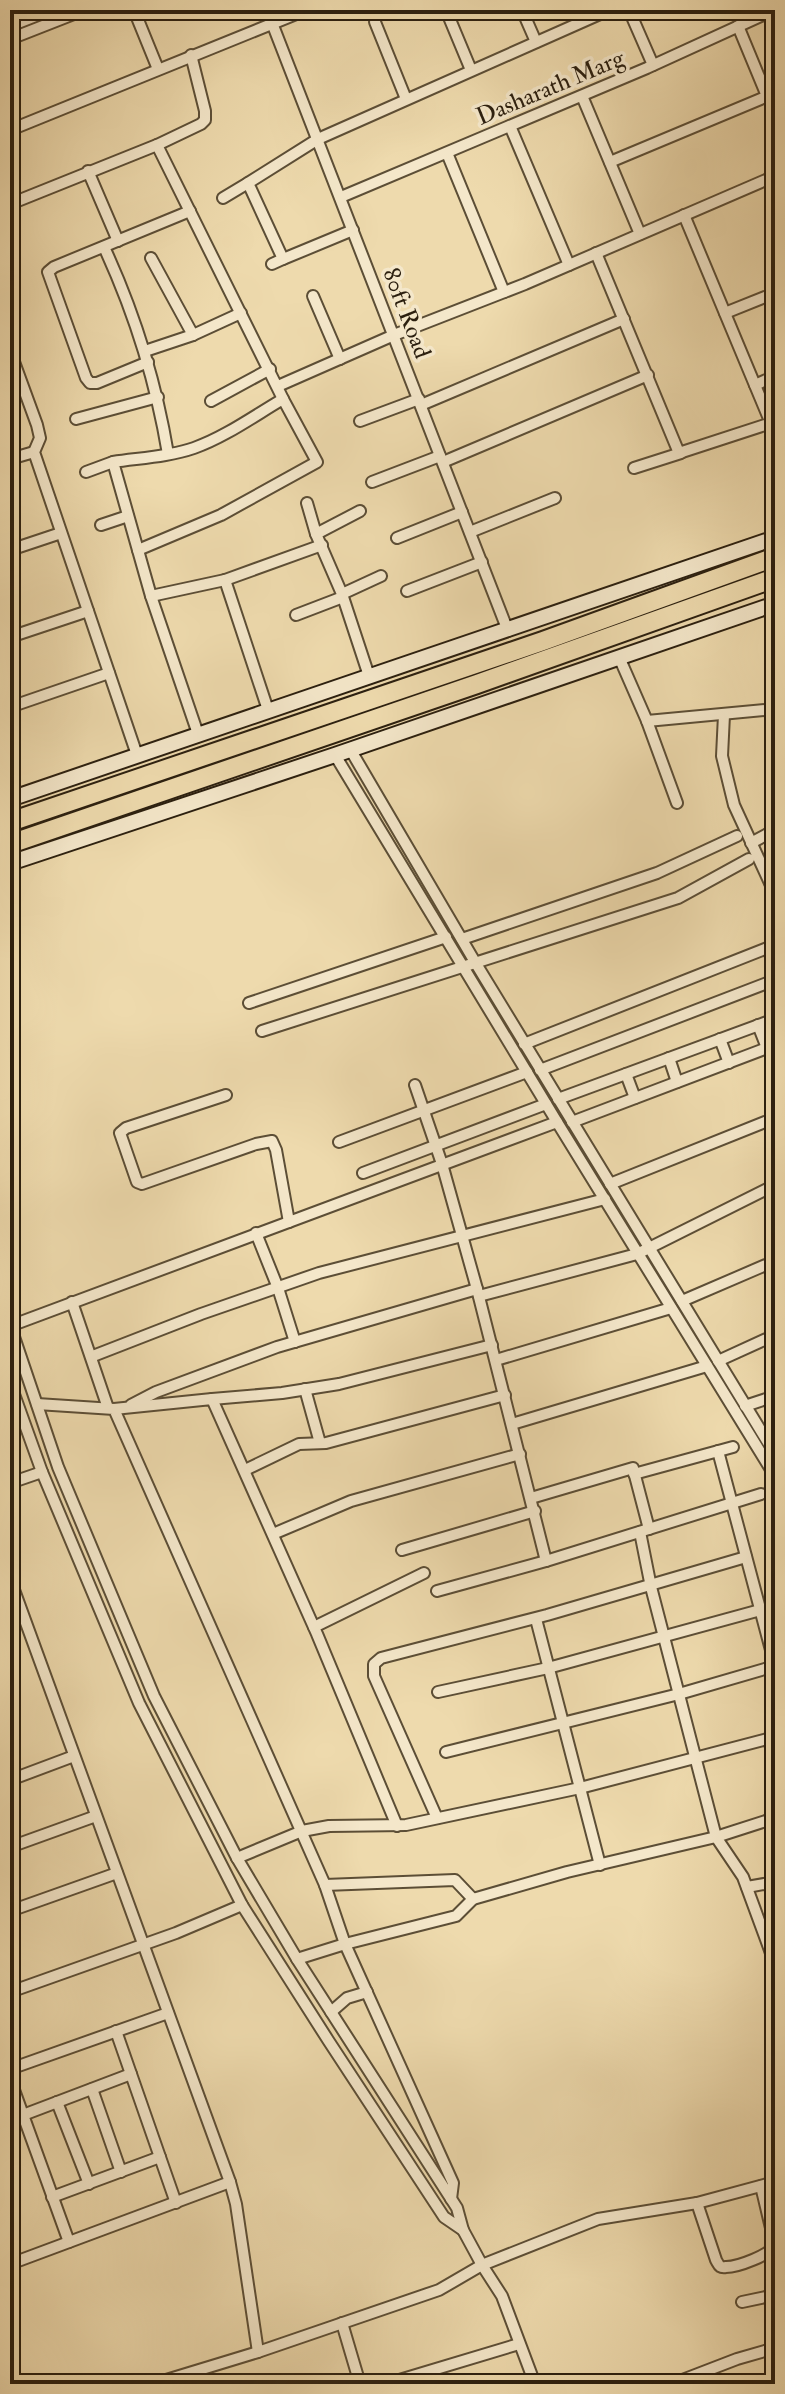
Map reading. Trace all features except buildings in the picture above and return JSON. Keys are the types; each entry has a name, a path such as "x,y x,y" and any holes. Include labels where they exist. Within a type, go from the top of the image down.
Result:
{"highway":[{"path":"10,822 543,641 775,557"},
{"path":"10,844 775,578"}],"street":[{"path":"10,26 51,10"},
{"path":"10,39 84,10"},
{"path":"134,10 158,69"},
{"name":"80ft Road","path":"267,10 508,631"},
{"path":"10,130 306,10"},
{"path":"446,10 471,70"},
{"path":"522,10 536,42"},
{"path":"629,10 653,65"},
{"name":"Dasharath Marg","path":"341,197 582,96 774,10"},
{"path":"223,198 318,139 603,11"},
{"path":"375,22 406,99"},
{"path":"610,162 771,95 738,26"},
{"path":"10,204 157,145 205,120 191,55"},
{"path":"582,96 640,234"},
{"path":"510,126 569,265"},
{"path":"138,550 221,515 317,462 157,145"},
{"path":"447,153 504,292"},
{"path":"88,171 118,241"},
{"path":"278,386 775,176"},
{"path":"248,183 283,259"},
{"path":"190,211 48,272 86,378 92,384 97,383 146,356 241,313"},
{"path":"634,468 773,428 684,215"},
{"path":"272,264 353,230"},
{"path":"104,247 146,356 158,397 168,454"},
{"path":"596,253 681,453"},
{"path":"151,258 193,335"},
{"path":"725,313 775,293"},
{"path":"313,296 340,359"},
{"path":"360,421 420,402 624,319"},
{"path":"10,351 15,385 40,438 34,452 137,755"},
{"path":"211,401 270,369"},
{"path":"372,482 442,459 648,375"},
{"path":"755,385 775,376"},
{"path":"76,419 158,397"},
{"path":"86,472 113,462 194,448 283,399"},
{"path":"10,459 34,452"},
{"path":"113,462 151,596 198,734"},
{"path":"470,532 555,498"},
{"path":"307,503 369,676"},
{"path":"316,534 360,511"},
{"path":"397,538 462,512"},
{"path":"101,525 128,516"},
{"path":"10,550 61,533"},
{"path":"10,799 775,538"},
{"path":"151,596 225,580 322,545"},
{"path":"407,591 482,562"},
{"path":"296,615 381,576"},
{"path":"225,580 268,710"},
{"path":"10,863 775,604"},
{"path":"10,637 88,611"},
{"path":"619,657 677,803"},
{"path":"10,707 109,673"},
{"path":"647,721 775,709"},
{"path":"724,715 722,756 734,805 775,894"},
{"path":"350,749 462,939 469,963 527,1072 775,1476"},
{"path":"335,755 446,937 469,963 524,1044 775,1454"},
{"path":"751,843 775,830"},
{"path":"462,939 657,873 737,836"},
{"path":"262,1031 678,898 749,859"},
{"path":"249,1003 446,937"},
{"path":"524,1044 775,945"},
{"path":"540,1070 775,980"},
{"path":"558,1099 775,1019"},
{"path":"572,1122 771,1046 758,1025"},
{"path":"720,1039 729,1063"},
{"path":"669,1058 677,1082"},
{"path":"339,1142 527,1072"},
{"path":"626,1074 635,1098"},
{"path":"415,1085 442,1164 478,1292 546,1561"},
{"path":"226,1095 126,1128 120,1133 137,1182 142,1184 272,1141 289,1222"},
{"path":"363,1173 546,1104"},
{"path":"610,1184 775,1118"},
{"path":"535,2384 502,2296 463,2230 457,2208 297,1959 237,1858 154,1696 58,1467 10,1325 557,1122"},
{"path":"116,1408 295,1342 478,1292 637,1254 775,1185"},
{"path":"93,1356 319,1273 605,1199"},
{"path":"256,1233 295,1342"},
{"path":"682,1301 775,1261"},
{"path":"72,1302 325,1885 345,1944 453,2183 451,2199"},
{"path":"496,1360 671,1308"},
{"path":"718,1361 775,1335"},
{"path":"37,1404 116,1408 305,1389 339,1384 492,1345"},
{"path":"512,1424 707,1366"},
{"path":"10,1383 42,1472 139,1703 242,1905 444,2217 463,2230"},
{"path":"305,1389 320,1443"},
{"path":"245,1470 299,1444 320,1443 505,1395"},
{"path":"745,1406 775,1396"},
{"path":"212,1399 314,1627 397,1826"},
{"path":"634,1474 733,1447"},
{"path":"446,1752 679,1694 775,1666 718,1451"},
{"path":"273,1534 351,1501 520,1454"},
{"path":"531,1498 633,1468 651,1587 716,1837 743,1877 771,1941 775,1964"},
{"path":"10,1483 42,1472"},
{"path":"437,1591 546,1561 761,1494"},
{"path":"402,1550 535,1511"},
{"path":"437,1818 374,1676 374,1664 381,1658 536,1619 746,1557"},
{"path":"314,1627 424,1573"},
{"path":"10,1579 230,2182 258,2352"},
{"path":"438,1692 548,1668 775,1606"},
{"path":"536,1619 600,1865"},
{"path":"237,1858 302,1831 329,1826 397,1826 580,1788 775,1737"},
{"path":"10,1780 74,1756"},
{"path":"10,1847 96,1816"},
{"path":"297,1959 456,1916 473,1899 716,1837 775,1818"},
{"path":"230,1880 246,1872"},
{"path":"10,1911 117,1873"},
{"path":"325,1885 455,1880 473,1899"},
{"path":"747,1887 775,1882"},
{"path":"10,1992 143,1945 242,1905"},
{"path":"331,2012 347,1998 367,1992"},
{"path":"10,2069 168,2013"},
{"path":"116,2031 176,2203"},
{"path":"23,2115 131,2074"},
{"path":"10,2079 69,2242"},
{"path":"92,2089 121,2172"},
{"path":"57,2102 89,2184"},
{"path":"52,2197 160,2157"},
{"path":"10,2264 230,2182"},
{"path":"158,2383 439,2290 482,2265 598,2219 697,2203 775,2182"},
{"path":"697,2203 718,2265 726,2268 772,2251 775,2245 761,2186"},
{"path":"742,2302 775,2295"},
{"path":"342,2323 360,2384"},
{"path":"386,2384 519,2344"},
{"path":"672,2384 775,2348"}]}
